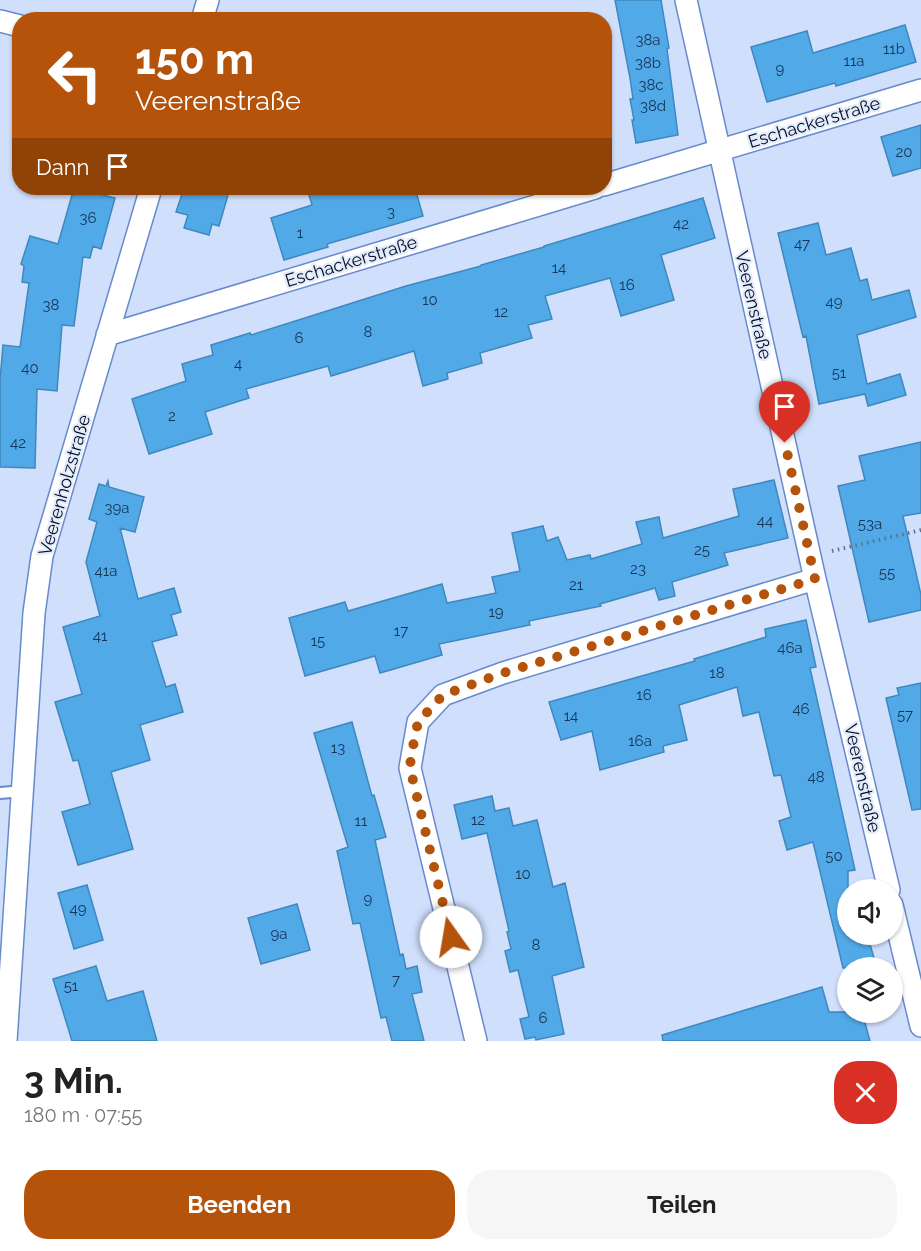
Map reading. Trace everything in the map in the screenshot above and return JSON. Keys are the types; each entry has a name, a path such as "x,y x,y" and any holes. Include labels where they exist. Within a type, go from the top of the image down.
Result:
{"street":[{"name":"Veerenstraße","path":"686,0 815,579 886,879"},
{"name":"Eschackerstraße","path":"612,183 921,90"},
{"name":"Veerenholzstraße","path":"6,1041 34,613 42,556 149,195"},
{"name":"Eschackerstraße","path":"107,335 572,195"},
{"path":"476,1041 410,768 418,722 443,695 463,687 815,579"},
{"path":"902,945 921,1026"}],"lane":[{"path":"0,793 23,791"}],"path":[{"path":"810,556 921,530"}],"building":[{"path":"615,0 661,0 669,48 667,49 678,135 636,143 630,99 633,99 630,78"},
{"path":"905,25 916,62 836,86 835,83 767,102 751,47 807,31 813,53"},
{"path":"921,125 921,168 893,176 881,137"},
{"path":"72,195 103,195 115,198 101,249 93,246 90,258 83,257 74,326 62,325 57,391 37,389 35,468 0,467 0,380 3,345 20,347 29,283 22,282 24,266 21,264 30,236 58,244"},
{"path":"182,195 228,195 219,226 212,224 209,235 184,228 188,215 176,212"},
{"path":"309,195 417,195 423,216 327,244 328,247 284,260 271,218 312,205"},
{"path":"703,198 715,238 661,255 674,300 621,316 610,278 545,296 552,319 528,325 532,338 480,353 482,363 447,373 448,379 423,386 414,351 331,376 328,366 246,389 249,398 205,412 212,434 149,454 132,399 186,381 182,364 213,355 211,345 250,333 251,335 406,286 481,266"},
{"path":"818,223 826,255 851,248 860,281 867,279 872,300 909,290 916,317 857,335 867,384 900,374 906,395 868,406 865,394 819,404 806,336 803,337 778,233"},
{"path":"921,442 921,513 903,516 921,595 921,610 869,622 838,486 865,480 859,456"},
{"path":"774,480 788,538 724,553 728,565 672,582 675,596 659,600 655,588 600,604 601,606 529,621 530,625 439,644 442,655 380,673 375,656 305,676 289,618 345,602 348,611 442,584 447,603 496,593 492,577 520,571 512,533 543,526 547,541 558,537 567,560 590,555 591,559 642,544 636,522 659,517 663,538 739,516 733,489"},
{"path":"108,481 109,487 144,497 135,532 120,528 138,599 174,588 181,612 171,615 177,635 152,642 166,687 175,684 183,712 140,725 150,760 111,772 133,849 78,865 62,812 90,804 78,760 73,761 55,702 82,694 63,627 100,616 86,562 97,522 89,519 99,484 106,486"},
{"path":"806,620 816,667 810,668 855,870 848,871 848,879 837,879 837,943 813,842 787,850 779,821 791,817 781,775 774,776 759,712 743,716 737,687 679,705 687,740 663,746 664,752 600,770 592,731 561,740 549,702 695,661 694,659 766,637 765,629"},
{"path":"921,683 921,809 912,810 886,698 899,695 897,688"},
{"path":"352,722 372,796 374,795 386,837 375,840 400,955 403,954 406,969 417,966 422,992 412,994 424,1041 392,1041 386,1017 381,1018 360,923 353,924 337,851 348,847 314,733"},
{"path":"492,796 495,811 509,808 513,826 537,820 553,887 565,883 584,967 552,976 564,1034 536,1040 535,1037 525,1039 520,1019 529,1017 518,970 510,972 505,951 511,949 507,932 509,931 487,833 462,839 454,805"},
{"path":"87,885 103,940 74,949 58,893"},
{"path":"297,904 310,950 261,964 248,918"},
{"path":"838,945 870,945 874,957 840,957"},
{"path":"96,966 107,1001 143,991 157,1041 72,1041 53,979"},
{"path":"822,987 829,1012 837,1012 837,1023 865,1023 870,1041 663,1041 662,1035"}],"route":[{"path":"451,937 410,768 418,722 443,695 463,687 815,579 785,443"}]}
